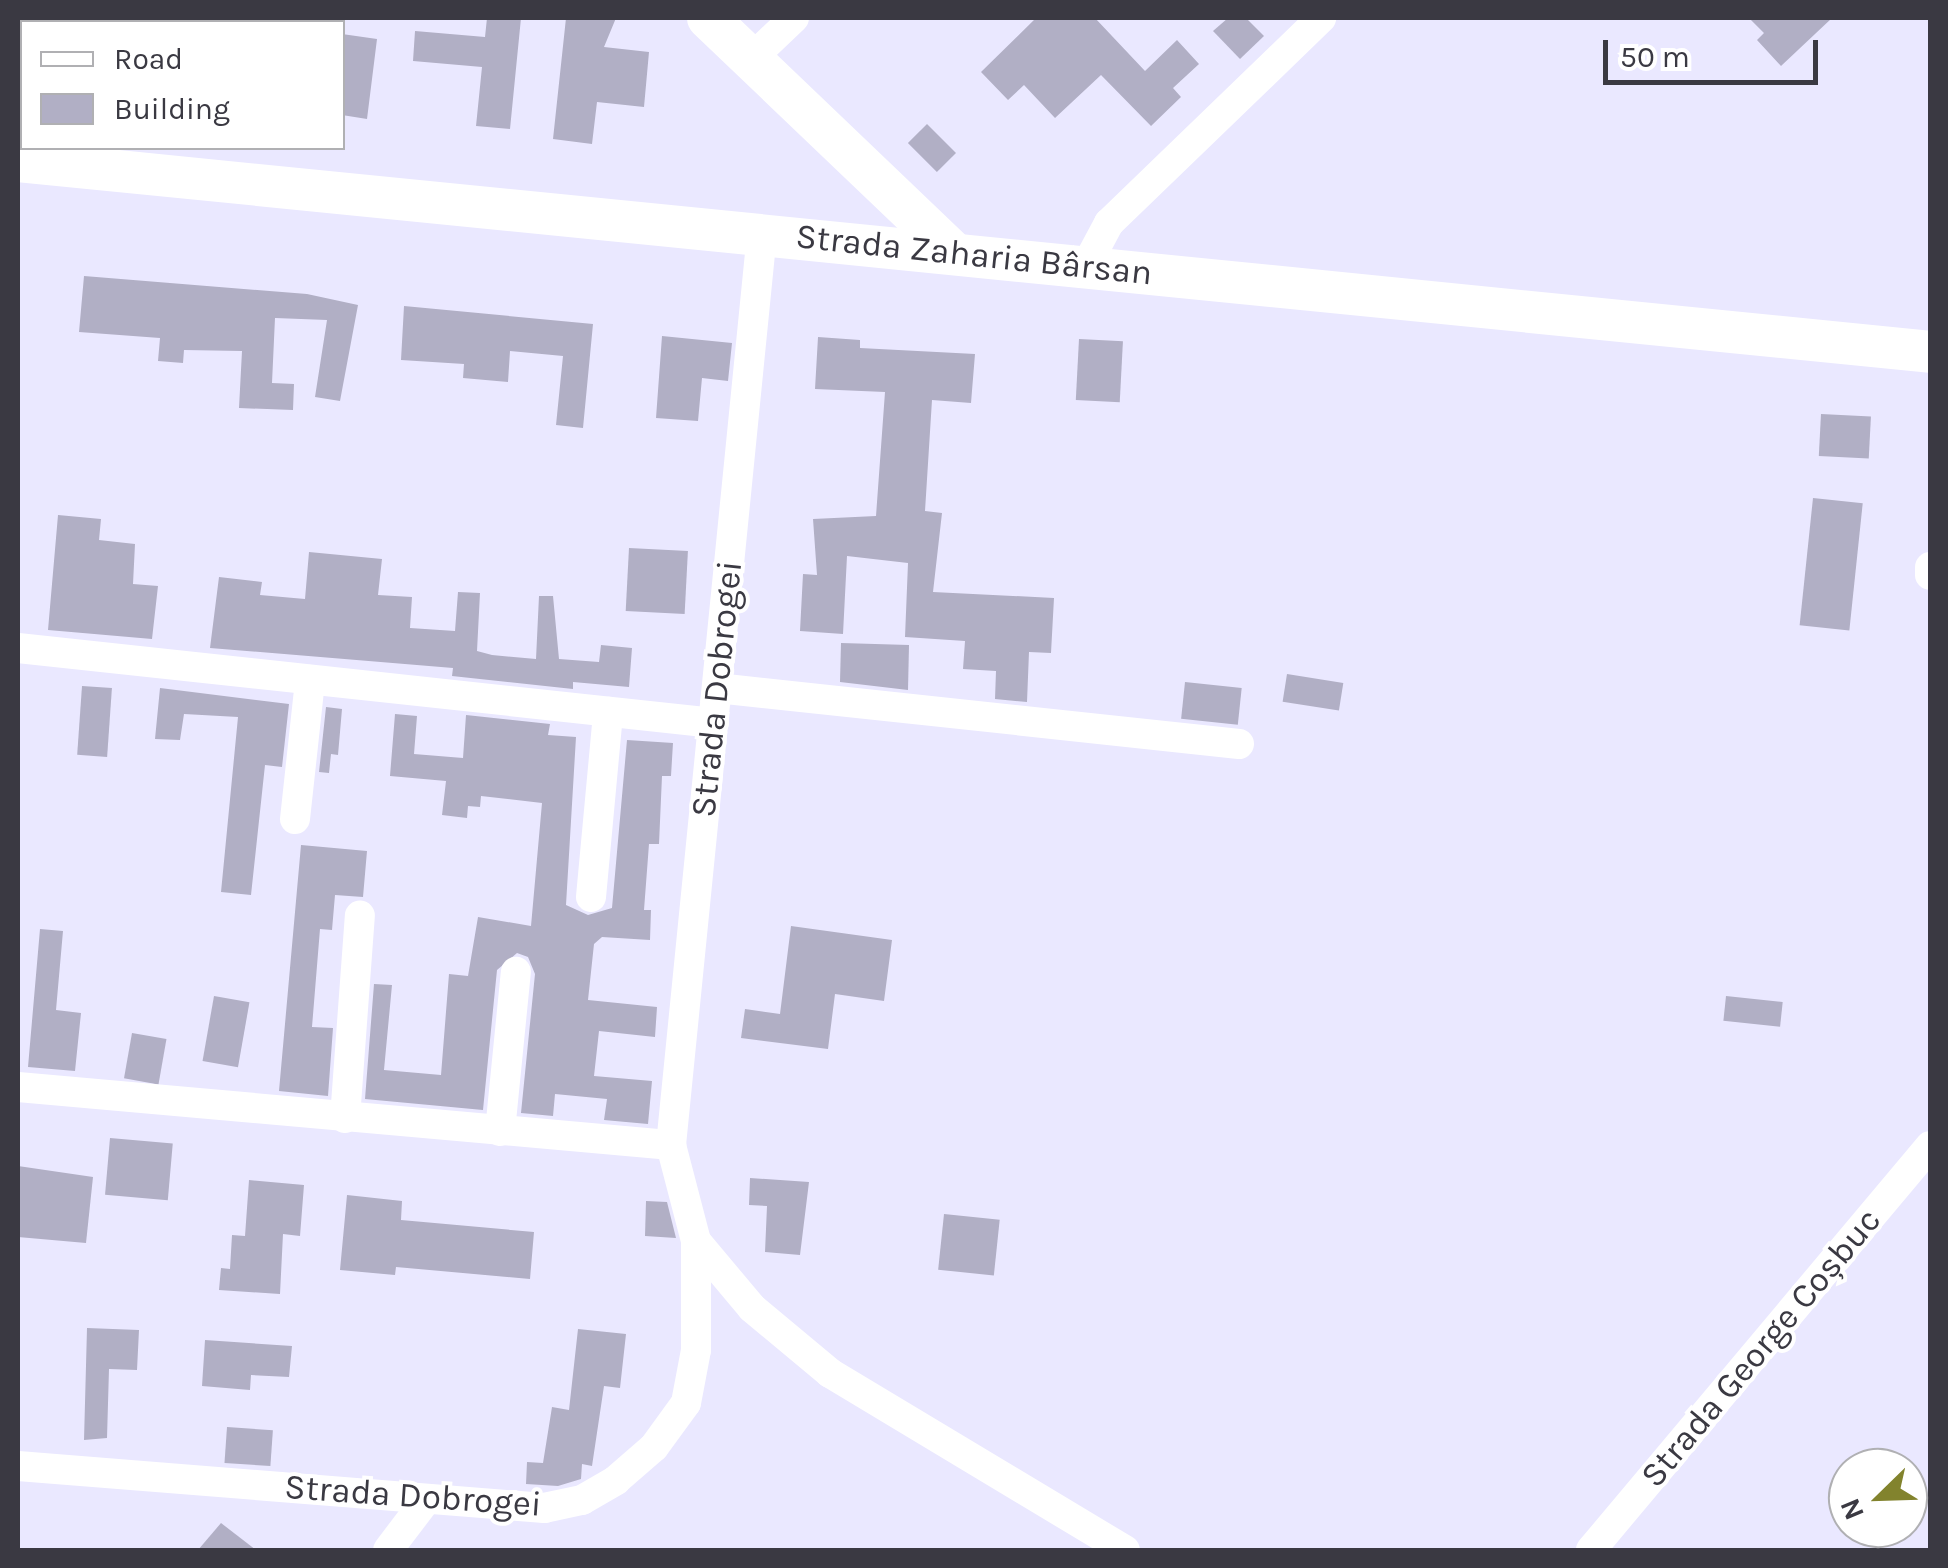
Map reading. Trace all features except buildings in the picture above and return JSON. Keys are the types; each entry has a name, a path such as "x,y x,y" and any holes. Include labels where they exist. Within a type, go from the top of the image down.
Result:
{"main road":[{"path":"708,18 954,252"},
{"name":"Strada Zaharia Bârsan","path":"18,162 1930,352"}],"street":[{"path":"752,58 794,18"},
{"path":"1086,266 1109,223 1321,18"},
{"name":"Strada Dobrogei","path":"18,1466 544,1508 582,1500 654,1447 686,1403 696,1350 696,1241 670,1145 762,234"},
{"path":"1930,567 1930,575"},
{"path":"18,648 714,722"},
{"path":"294,819 310,680"},
{"path":"717,688 1239,744"},
{"path":"591,897 608,712"},
{"path":"345,1118 360,916"},
{"path":"500,1132 516,972"},
{"path":"18,1086 670,1145"},
{"name":"Strada George Coșbuc","path":"1591,1550 1930,1146"},
{"path":"696,1241 752,1308 830,1373 1124,1550"},
{"path":"388,1550 426,1500"}]}
